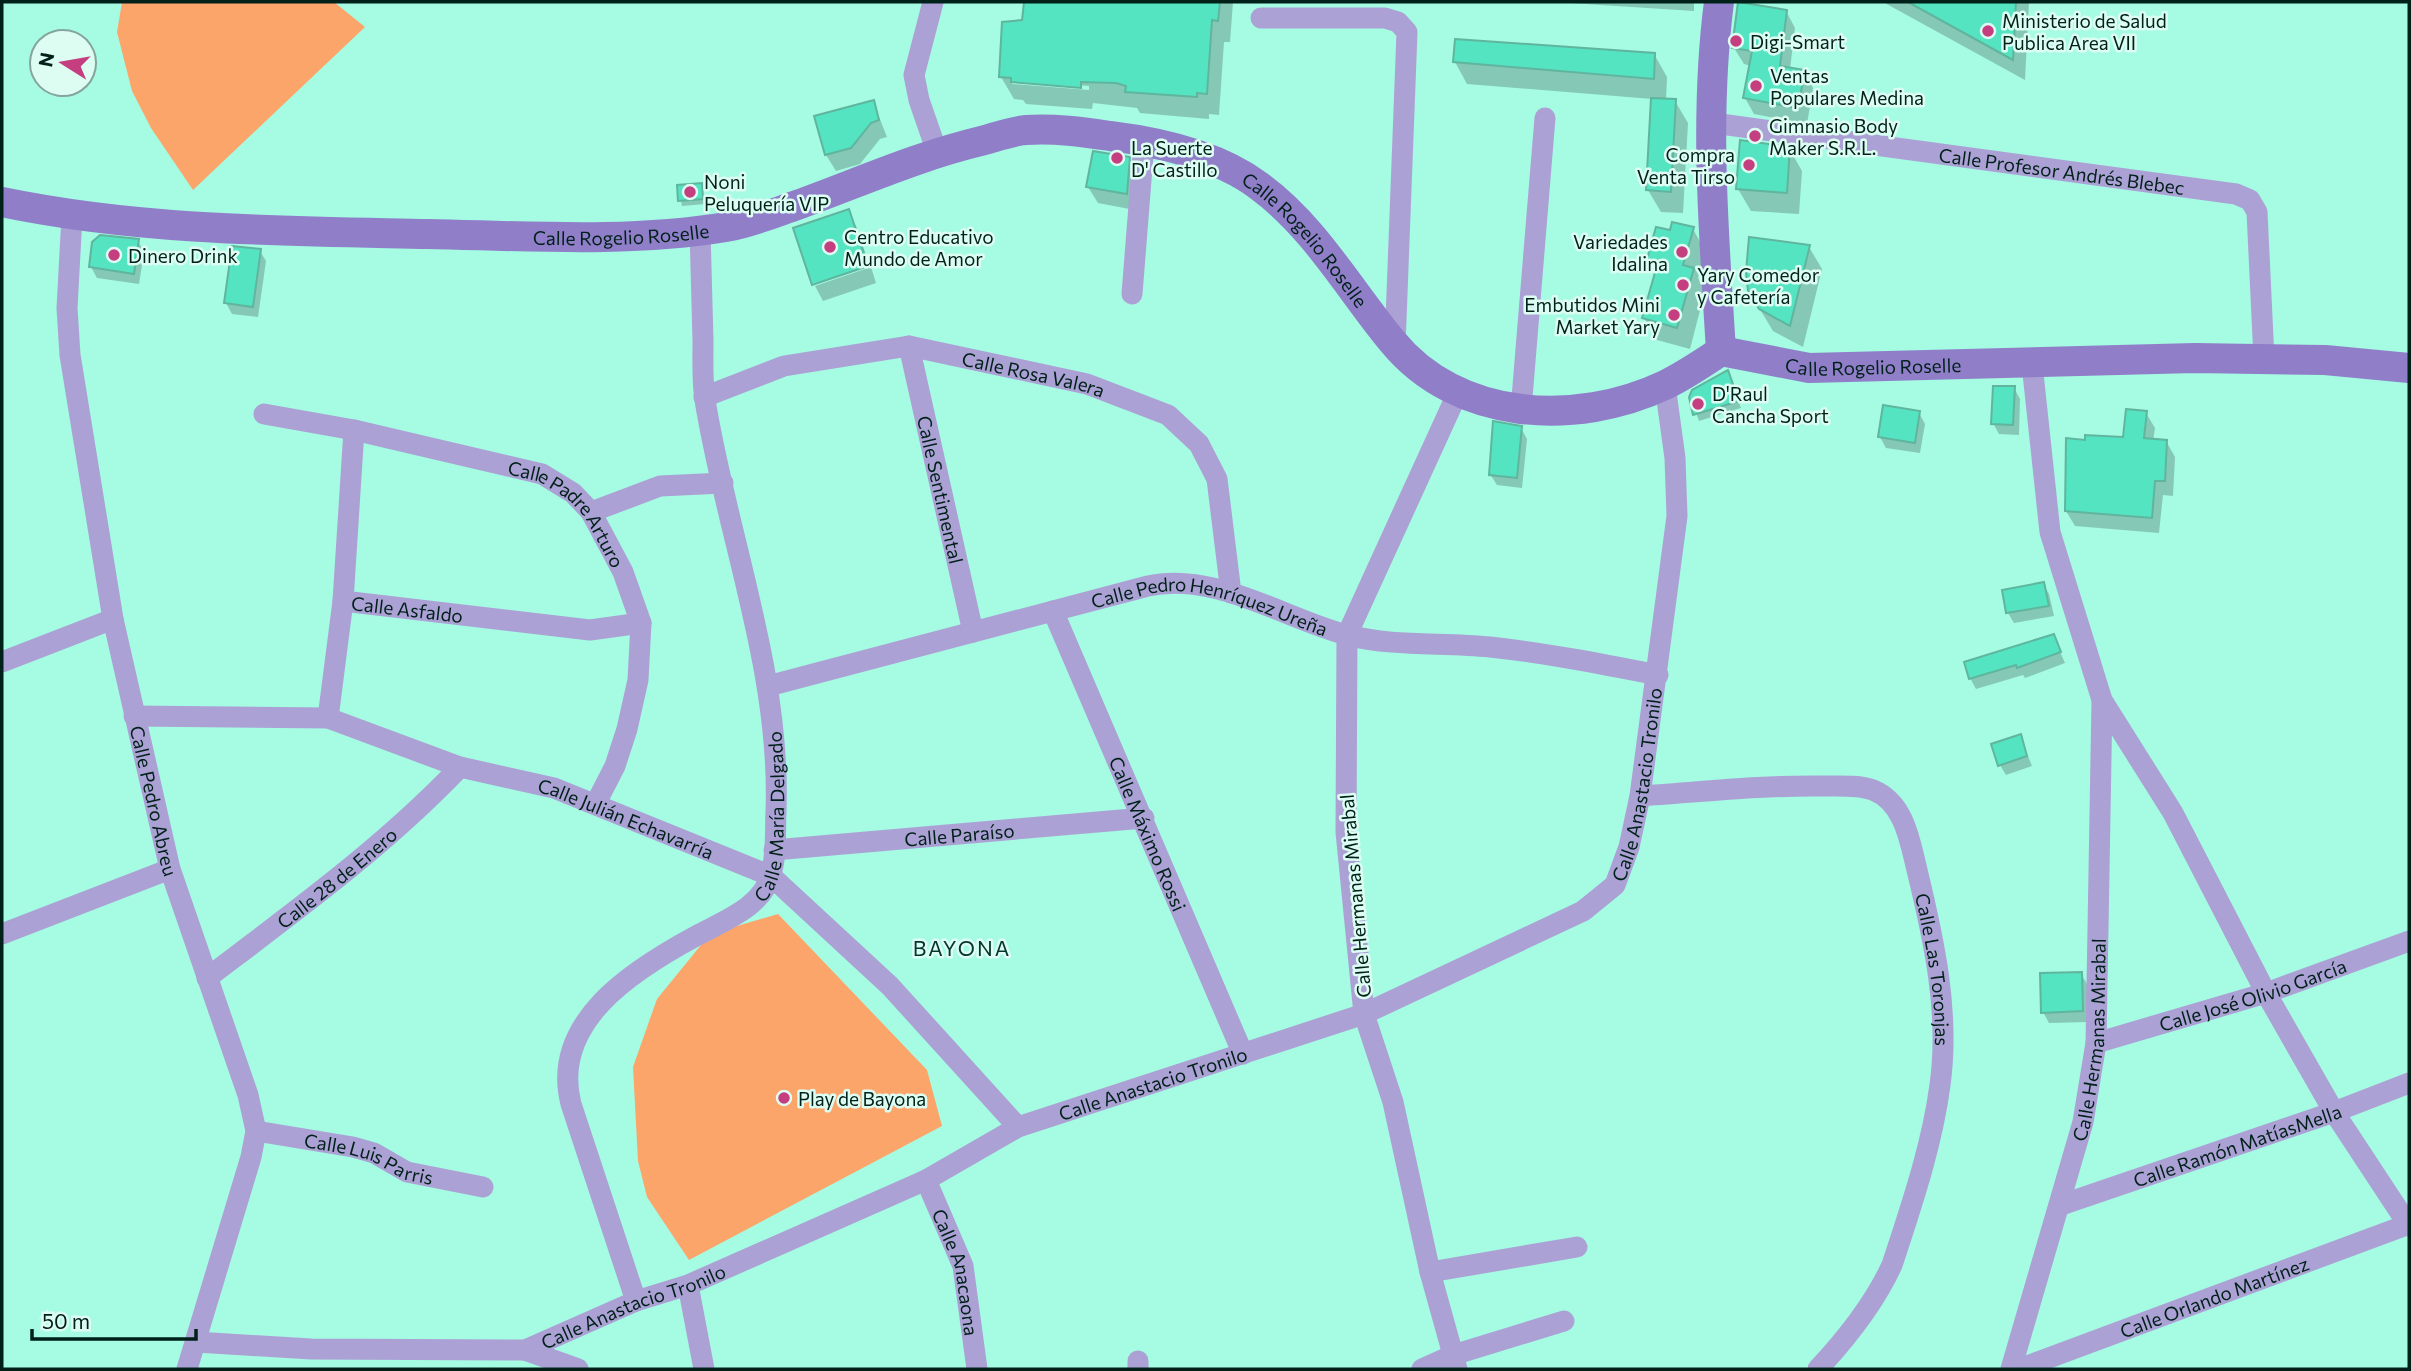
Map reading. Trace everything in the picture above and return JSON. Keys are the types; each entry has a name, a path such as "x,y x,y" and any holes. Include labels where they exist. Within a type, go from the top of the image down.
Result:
{"street":[{"path":"933,2 914,75 919,100 937,152"},
{"path":"1719,2 1713,123 1714,237 1721,352"},
{"path":"1261,18 1385,18 1398,22 1407,32 1395,346"},
{"path":"1521,410 1545,118"},
{"name":"Calle Profesor Andrés Blebec","path":"1713,123 2236,194 2250,200 2257,212 2264,359"},
{"name":"Calle Rogelio Roselle","path":"2,202 72,216 350,232 634,235 732,226 937,152 1024,130 1068,131 1144,142 1204,159 1257,184 1295,216 1395,346 1422,370 1478,401 1521,410 1577,409 1614,404 1665,385 1721,352 1809,368 2032,364 2077,359 2264,359 2409,368"},
{"path":"1132,295 1144,142"},
{"name":"Calle Pedro Abreu","path":"72,216 67,307 70,355 113,619 170,869 248,1095 256,1131 227,1244 187,1369"},
{"name":"Calle María Delgado","path":"636,1301 571,1104 567,1086 568,1057 583,1024 612,994 667,952 745,909 759,896 771,876 774,850 778,766 768,686 704,397 700,230"},
{"name":"Calle Rosa Valera","path":"704,397 784,366 909,346 1087,384 1168,415 1199,444 1217,479 1231,593"},
{"name":"Calle Sentimental","path":"909,346 973,632"},
{"path":"2032,364 2050,532 2102,700 2173,813 2266,993 2334,1112 2409,1225"},
{"name":"Calle Anastacio Tronilo","path":"196,1342 312,1349 524,1350 636,1301 688,1284 926,1180 1018,1127 1364,1014 1583,911 1615,885 1623,868 1640,796 1677,516 1675,458 1665,385"},
{"name":"Calle Hermanas Mirabal","path":"1455,1362 1430,1272 1393,1102 1364,1014 1346,832 1347,635 1458,392"},
{"name":"Calle Padre Arturo","path":"264,414 354,429 542,474 558,481 591,512 624,572 641,623 638,680 627,729 615,766 596,803"},
{"name":"Calle Asfaldo","path":"354,429 343,601 590,630 641,623"},
{"path":"591,512 660,486 723,483"},
{"name":"Calle Pedro Henríquez Ureña","path":"768,686 1160,583 1231,593 1347,635 1410,645 1487,647 1565,657 1658,674"},
{"path":"328,718 343,601"},
{"name":"Calle Máximo Rossi","path":"1053,611 1243,1054"},
{"path":"2,662 113,619"},
{"name":"Calle Hermanas Mirabal","path":"2011,1369 2061,1205 2083,1122 2096,1043 2102,700"},
{"name":"Calle Julián Echavarría","path":"134,716 328,718 460,768 535,783 596,803 771,876 890,986 1018,1127"},
{"name":"Calle 28 de Enero","path":"207,978 391,833 421,808 460,768"},
{"name":"Calle Las Toronjas","path":"1640,796 1843,786 1873,790 1891,804 1905,823 1930,924 1941,996 1940,1084 1934,1120 1892,1265 1883,1284 1848,1337 1818,1369"},
{"name":"Calle Paraíso","path":"774,850 1144,818"},
{"path":"2,933 170,869"},
{"name":"Calle José Olivio García","path":"2096,1043 2266,993 2409,941"},
{"name":"Calle Ramón MatíasMella","path":"2061,1205 2334,1112 2409,1083"},
{"name":"Calle Luis Parris","path":"256,1131 352,1147 374,1153 407,1172 483,1187"},
{"name":"Calle Anacaona","path":"926,1180 963,1266 976,1369"},
{"name":"Calle Orlando Martínez","path":"2019,1369 2409,1225"},
{"path":"1430,1272 1577,1247"},
{"path":"688,1284 704,1369"},
{"path":"1422,1369 1455,1362 1564,1321"},
{"path":"524,1350 578,1369"}],"shaded area":[{"path":"122,2 334,2 365,27 193,190 151,128 132,91 117,32"},
{"name":"Play de Bayona","path":"778,914 927,1070 942,1126 689,1260 647,1197 638,1161 633,1067 657,999 710,934"}],"building":[{"path":"1024,2 1220,2 1218,21 1212,20 1207,94 1197,93 1197,97 1125,92 1126,86 1116,83 1081,82 1081,88 1011,82 1011,78 999,77 1002,22 1022,20"},
{"path":"1738,2 1787,10 1780,66 1805,70 1798,108 1743,98 1752,51 1732,48"},
{"name":"Ministerio de Salud Publica Area VII","path":"1908,2 2016,2 2013,60"},
{"path":"1455,39 1655,53 1654,79 1453,62"},
{"path":"1651,98 1676,99 1671,192 1646,190"},
{"path":"874,100 879,120 871,123 851,148 825,155 814,116"},
{"path":"1740,140 1790,147 1787,193 1736,189"},
{"path":"1093,151 1130,157 1127,194 1086,187"},
{"name":"Noni Peluquería VIP","path":"702,183 703,199 678,201 677,185"},
{"name":"Centro Educativo Mundo de Amor","path":"849,209 868,266 812,285 793,228"},
{"path":"1672,222 1694,227 1683,265 1694,268 1677,328 1642,318 1658,262 1647,259 1656,227 1670,230"},
{"name":"Dinero Drink","path":"100,235 139,239 134,274 89,267 92,242"},
{"path":"1749,237 1810,245 1790,326 1759,309 1748,291 1746,272"},
{"path":"232,246 261,249 253,307 224,303"},
{"path":"1728,370 1739,401 1693,415 1689,397 1692,390"},
{"path":"1993,386 2015,386 2013,425 1991,424"},
{"path":"1883,405 1920,411 1915,443 1878,437"},
{"path":"2126,409 2147,411 2144,438 2167,440 2165,481 2155,481 2152,518 2065,511 2066,438 2085,440 2085,435 2123,437"},
{"path":"1493,421 1522,426 1517,478 1489,475"},
{"path":"2044,582 2049,606 2006,613 2002,590"},
{"path":"2054,634 2061,652 2017,668 2016,665 1969,679 1964,662"},
{"path":"2021,734 2027,756 1998,766 1991,744"},
{"path":"2082,972 2083,1011 2041,1013 2040,973"}],"place":[{"name":"Ministerio de Salud Publica Area VII","path":"1988,31"},
{"name":"Digi-Smart","path":"1736,41"},
{"name":"Ventas Populares Medina","path":"1756,86"},
{"name":"Gimnasio Body Maker S.R.L.","path":"1755,136"},
{"name":"La Suerte D' Castillo","path":"1117,158"},
{"name":"Compra Venta Tirso","path":"1749,165"},
{"name":"Noni Peluquería VIP","path":"690,192"},
{"name":"Centro Educativo Mundo de Amor","path":"830,247"},
{"name":"Variedades Idalina","path":"1682,252"},
{"name":"Dinero Drink","path":"114,255"},
{"name":"Yary Comedor y Cafetería","path":"1683,285"},
{"name":"Embutidos Mini Market Yary","path":"1674,315"},
{"name":"D'Raul Cancha Sport","path":"1698,404"},
{"name":"Play de Bayona","path":"784,1098"}],"district":[{"name":"BAYONA","path":"962,947"}]}
